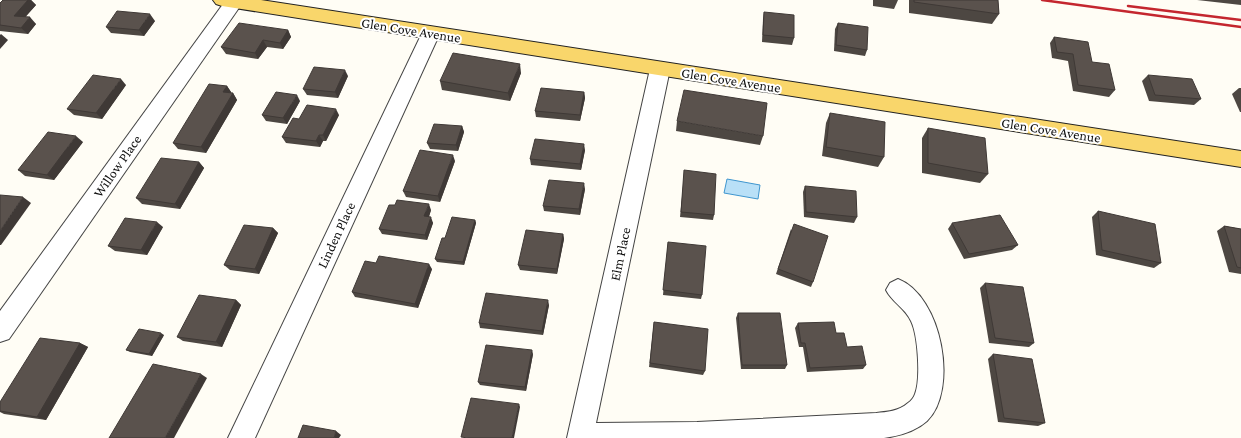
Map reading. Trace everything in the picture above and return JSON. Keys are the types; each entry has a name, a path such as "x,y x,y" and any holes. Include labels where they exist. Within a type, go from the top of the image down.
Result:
{"main road":[{"name":"Glen Cove Avenue","path":"228,1 1241,159"}],"street":[{"name":"Willow Place","path":"0,331 228,1"},
{"name":"Linden Place","path":"241,438 432,33"},
{"name":"Elm Place","path":"580,437 660,69"},
{"path":"580,437 697,435 868,427 895,424 905,420 923,407 928,396 931,355 926,329 922,318 910,299 898,290"}],"water":[{"path":"727,179 760,185 758,199 724,193"}],"building":[{"path":"3,0 28,0 14,16 30,17 21,28 0,25 0,3"},
{"path":"914,0 998,0 999,14 914,2"},
{"path":"117,11 150,14 139,30 106,27"},
{"path":"764,12 794,15 794,38 763,35"},
{"path":"239,23 288,30 280,43 263,40 255,53 221,47"},
{"path":"838,23 868,27 867,50 836,45"},
{"path":"1054,37 1088,42 1092,62 1109,64 1115,90 1078,85 1073,54 1057,52"},
{"path":"453,53 520,64 508,93 440,81"},
{"path":"314,67 345,70 335,92 303,89"},
{"path":"93,75 121,79 96,113 67,109"},
{"path":"1148,75 1192,79 1201,99 1155,95"},
{"path":"209,84 227,86 223,92 233,93 201,147 173,143"},
{"path":"541,88 584,92 580,115 535,111"},
{"path":"684,90 767,103 763,136 677,121"},
{"path":"276,92 297,95 283,118 262,115"},
{"path":"307,105 336,109 323,135 319,135 316,141 282,137 293,118 299,119"},
{"path":"830,113 885,122 884,157 826,147"},
{"path":"434,124 462,126 456,145 427,143"},
{"path":"928,128 985,138 988,174 928,163"},
{"path":"48,132 76,136 47,175 18,170"},
{"path":"535,139 584,144 580,164 530,159"},
{"path":"420,150 453,155 438,196 403,191"},
{"path":"161,158 199,162 175,204 136,198"},
{"path":"684,170 716,174 714,215 681,212"},
{"path":"549,180 584,183 579,209 543,206"},
{"path":"805,186 856,191 857,217 806,212"},
{"path":"0,195 23,197 0,231"},
{"path":"397,200 429,204 424,216 431,217 425,235 379,229 389,205 395,205"},
{"path":"1098,211 1155,224 1161,263 1102,250"},
{"path":"1000,215 1018,245 969,254 952,223"},
{"path":"452,217 475,220 463,262 435,259 442,238 445,238"},
{"path":"125,218 157,222 141,250 108,246"},
{"path":"794,224 828,236 813,282 778,269"},
{"path":"244,225 273,228 255,269 224,265"},
{"path":"1224,226 1241,229 1241,268 1237,267"},
{"path":"526,230 563,234 557,269 518,265"},
{"path":"668,242 706,246 702,295 663,290"},
{"path":"379,256 429,264 415,304 352,292 365,261 376,263"},
{"path":"985,283 1023,287 1034,343 995,338"},
{"path":"486,293 548,300 542,331 479,323"},
{"path":"199,295 236,300 216,342 177,337"},
{"path":"738,313 780,313 787,365 742,365"},
{"path":"654,322 708,329 705,371 650,363"},
{"path":"834,322 836,333 844,333 847,347 862,346 866,365 810,368 805,343 801,343 798,323"},
{"path":"139,329 161,333 149,354 126,350"},
{"path":"40,338 80,343 37,417 0,411 0,402"},
{"path":"486,345 532,350 525,387 478,382"},
{"path":"993,354 1032,359 1045,423 1004,418"},
{"path":"153,364 201,374 165,438 109,438"},
{"path":"471,398 519,404 512,438 461,437"},
{"path":"303,425 336,431 334,438 298,438"}],"railway":[{"path":"1042,0 1241,27"},
{"path":"1128,6 1241,20"}]}
